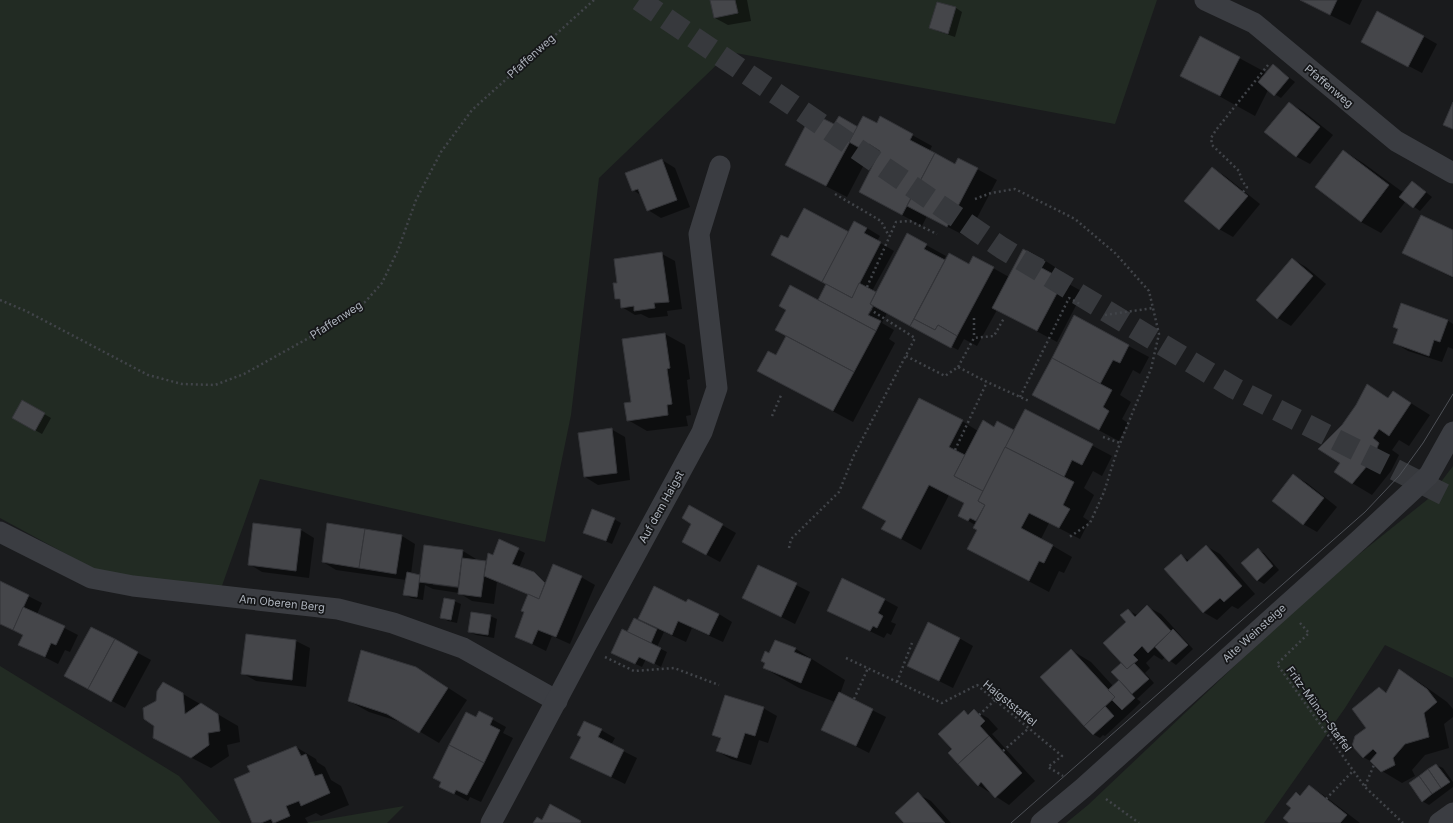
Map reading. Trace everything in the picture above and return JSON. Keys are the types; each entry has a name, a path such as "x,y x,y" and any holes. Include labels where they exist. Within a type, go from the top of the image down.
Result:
{"street":[{"name":"Pfaffenweg","path":"1205,0 1254,24 1396,141 1453,173"},
{"name":"Auf dem Haigst","path":"491,823 702,432 717,388 700,234 720,166"},
{"name":"Alte Weinsteige","path":"1041,823 1083,788 1429,475 1453,432"},
{"name":"Am Oberen Berg","path":"0,532 91,578 133,586 338,609 393,623 463,648 557,701"},
{"path":"1439,823 1453,814"}],"path":[{"name":"Pfaffenweg","path":"0,300 26,311 148,375 182,384 216,385 244,374 323,330 365,302 382,283 398,250 416,200 441,152 472,110 594,0"},
{"path":"1243,192 1247,187 1242,181 1239,171 1212,145 1211,138 1282,47"},
{"path":"975,199 991,193 1015,189 1075,219 1115,253 1150,291 1159,334 1151,369 1120,443 1104,492 1090,523 1068,538"},
{"path":"835,194 881,221 889,236"},
{"path":"867,287 896,222 910,221 937,234"},
{"path":"1020,397 1069,298 1080,304"},
{"path":"1105,315 1153,308"},
{"path":"789,548 791,539 839,492 854,456 915,338 871,310"},
{"path":"906,356 945,376 958,367 974,338 974,318"},
{"path":"974,338 994,336 1004,318"},
{"path":"958,367 1029,401"},
{"path":"955,450 987,382"},
{"path":"772,416 782,394"},
{"path":"1102,437 1120,443"},
{"name":"Fritz-Münch-Staffel","path":"1284,607 1310,634 1277,664 1365,787 1403,823"},
{"path":"897,682 912,643"},
{"path":"585,647 634,671 674,668 719,685"},
{"name":"Haigststaffel","path":"846,658 942,703 977,685 1062,756 1048,767 1064,776"},
{"path":"854,700 868,668"},
{"path":"979,715 995,700"},
{"path":"1003,752 1028,728"},
{"path":"1365,787 1374,765"},
{"path":"1326,799 1354,771"},
{"path":"1105,798 1140,823"}],"shaded area":[{"path":"0,0 1157,0 1115,124 730,52 599,178 571,415 545,542 260,479 218,597 121,584 0,518"},
{"path":"1453,466 1453,678 1385,645 1345,708 1264,823 1066,823 1088,805 1318,587 1428,499"},
{"path":"0,666 179,776 221,823 0,823"},
{"path":"404,806 387,823 305,823"}],"building":[{"path":"710,0 735,0 738,13 714,18"},
{"path":"1300,0 1337,0 1330,15"},
{"path":"937,2 956,7 948,34 929,28"},
{"path":"1377,11 1424,36 1408,67 1361,42"},
{"path":"1200,36 1240,57 1220,96 1180,76"},
{"path":"1273,64 1289,78 1274,96 1258,82"},
{"path":"1289,102 1320,127 1296,157 1264,132"},
{"path":"1453,102 1453,129 1443,125"},
{"path":"812,113 834,124 839,116 858,127 826,186 785,165"},
{"path":"863,116 877,123 880,116 913,134 910,140 935,153 902,215 859,192 880,151 869,144 865,151 849,142"},
{"path":"1343,150 1389,185 1361,222 1315,187"},
{"path":"935,153 955,164 958,158 978,168 947,227 907,206"},
{"path":"662,159 677,200 647,211 638,189 632,191 625,173"},
{"path":"1212,167 1248,196 1219,230 1184,201"},
{"path":"1412,181 1426,192 1413,208 1399,197"},
{"path":"804,208 849,232 822,282 771,255 781,235 788,238"},
{"path":"1421,215 1453,230 1453,277 1402,253"},
{"path":"854,221 867,228 864,233 881,242 852,298 822,282"},
{"path":"907,233 927,244 924,249 945,260 910,326 870,304"},
{"path":"1023,249 1044,260 1040,267 1064,280 1037,331 992,308"},
{"path":"662,252 669,302 654,303 655,308 634,311 634,306 621,308 620,299 615,299 613,283 617,283 614,259"},
{"path":"949,253 969,264 973,256 994,267 957,336 938,325 935,330 914,319"},
{"path":"1292,258 1313,276 1277,319 1256,300"},
{"path":"859,283 876,292 870,304 873,306 868,315 881,321 876,331 818,300 826,284 852,298"},
{"path":"790,285 876,331 854,372 775,330 786,310 779,306"},
{"path":"1401,303 1448,320 1440,342 1434,340 1429,356 1393,343 1398,329 1393,327"},
{"path":"1074,315 1129,345 1120,363 1113,360 1100,384 1052,358"},
{"path":"914,319 935,330 938,325 957,336 951,348 910,326"},
{"path":"665,333 670,368 667,369 672,404 667,405 668,415 627,421 624,403 631,402 622,339"},
{"path":"786,336 854,372 833,411 757,371 768,351 776,355"},
{"path":"1052,358 1112,390 1103,407 1109,411 1099,430 1032,395"},
{"path":"1367,384 1388,398 1393,391 1411,403 1389,436 1379,429 1373,438 1379,443 1372,460 1352,484 1334,472 1340,463 1318,449 1342,425 1356,405"},
{"path":"919,398 963,420 949,447 965,455 954,476 983,491 978,501 985,505 976,521 970,518 968,521 958,516 964,503 929,485 901,539 881,529 886,521 862,508"},
{"path":"22,400 45,413 35,431 12,418"},
{"path":"1025,409 1093,444 1082,465 1072,460 1064,477 1005,447"},
{"path":"983,420 994,427 997,421 1014,430 983,491 954,476"},
{"path":"612,428 617,473 584,477 578,433"},
{"path":"1005,447 1074,482 1063,505 1070,509 1059,528 1029,513 1021,528 1053,545 1044,563 1039,561 1029,581 967,549 977,530 973,528 985,505 978,501"},
{"path":"1293,474 1324,498 1303,525 1272,501"},
{"path":"689,505 723,524 706,555 682,542 691,524 682,518"},
{"path":"592,509 615,518 606,541 583,533"},
{"path":"253,523 301,529 296,571 248,565"},
{"path":"327,523 365,529 359,568 322,562"},
{"path":"365,529 402,535 396,574 359,568"},
{"path":"499,539 519,548 512,564 534,572 545,583 539,599 484,576 488,553 493,555"},
{"path":"424,545 463,550 458,587 419,582"},
{"path":"1206,545 1242,586 1224,602 1220,598 1203,613 1164,569 1181,554 1187,562"},
{"path":"1258,548 1273,566 1257,581 1241,563"},
{"path":"462,558 486,561 481,597 458,594"},
{"path":"553,564 582,576 556,637 538,630 532,644 515,637 524,612 521,611 528,594 539,599"},
{"path":"758,565 797,583 781,617 742,598"},
{"path":"407,572 420,575 417,597 403,595"},
{"path":"842,578 885,599 878,613 883,616 877,628 873,626 870,631 827,611"},
{"path":"0,581 29,595 13,630 0,624"},
{"path":"654,586 686,602 688,599 719,614 709,635 678,621 672,635 638,619"},
{"path":"444,598 455,600 451,620 440,618"},
{"path":"1147,605 1171,631 1148,653 1142,646 1133,655 1138,660 1127,669 1103,643 1126,622 1120,615 1128,609 1135,617"},
{"path":"23,607 65,626 56,645 51,643 45,657 18,645 23,635 13,630"},
{"path":"471,612 491,615 488,635 468,632"},
{"path":"634,618 657,629 651,643 627,632"},
{"path":"928,622 960,638 939,681 907,666"},
{"path":"91,627 115,639 88,689 64,676"},
{"path":"622,629 661,648 654,664 639,657 635,664 611,653"},
{"path":"1173,629 1188,645 1169,662 1155,647"},
{"path":"246,634 296,640 292,680 241,674"},
{"path":"115,639 138,652 111,702 88,689"},
{"path":"775,640 796,648 794,652 811,659 801,683 763,668 765,663 761,661 765,651 769,653"},
{"path":"1071,649 1115,697 1084,726 1040,677"},
{"path":"361,650 416,667 448,688 419,733 387,714 348,701"},
{"path":"1121,663 1127,669 1134,663 1149,679 1132,694 1111,672"},
{"path":"1399,669 1427,689 1437,702 1424,713 1429,737 1405,744 1393,758 1395,765 1381,772 1370,761 1377,753 1373,749 1363,758 1352,746 1355,736 1366,728 1352,709 1379,687 1386,693"},
{"path":"1119,680 1135,698 1122,710 1112,700 1115,697 1108,690"},
{"path":"163,682 183,693 185,714 201,703 218,714 220,731 208,733 209,745 191,758 153,738 154,726 144,719 143,708 156,701 157,691"},
{"path":"839,692 873,709 856,746 821,730"},
{"path":"725,695 764,707 755,736 745,733 737,758 716,751 721,738 712,735"},
{"path":"1105,706 1114,716 1093,735 1084,726"},
{"path":"974,709 985,721 980,726 989,736 958,764 948,753 952,749 938,734 964,710 968,715"},
{"path":"479,711 493,718 490,725 500,730 484,763 449,745 466,712 476,717"},
{"path":"584,721 602,729 598,737 624,750 611,777 570,758 581,737 577,735"},
{"path":"989,736 1022,773 995,798 981,782 978,786 958,764"},
{"path":"449,745 484,763 467,795 456,790 454,794 439,787 441,782 433,778"},
{"path":"296,746 301,756 306,754 315,776 322,774 330,793 301,806 299,801 286,806 290,816 274,823 271,819 261,823 252,823 234,779 250,772 247,766"},
{"path":"1436,764 1450,782 1441,788 1428,769"},
{"path":"1428,769 1441,788 1432,794 1419,776"},
{"path":"1419,776 1432,794 1422,802 1409,783"},
{"path":"1309,785 1347,815 1340,823 1289,823 1283,818 1291,808 1286,804 1296,792 1300,796"},
{"path":"918,792 945,823 904,823 895,813"},
{"path":"550,804 581,821 580,823 533,823 537,817 542,820"}],"tunnel":[{"path":"639,0 1002,248 1234,388 1453,499"}],"tram line":[{"path":"1011,823 1365,512 1399,476 1423,443 1453,394"}]}
